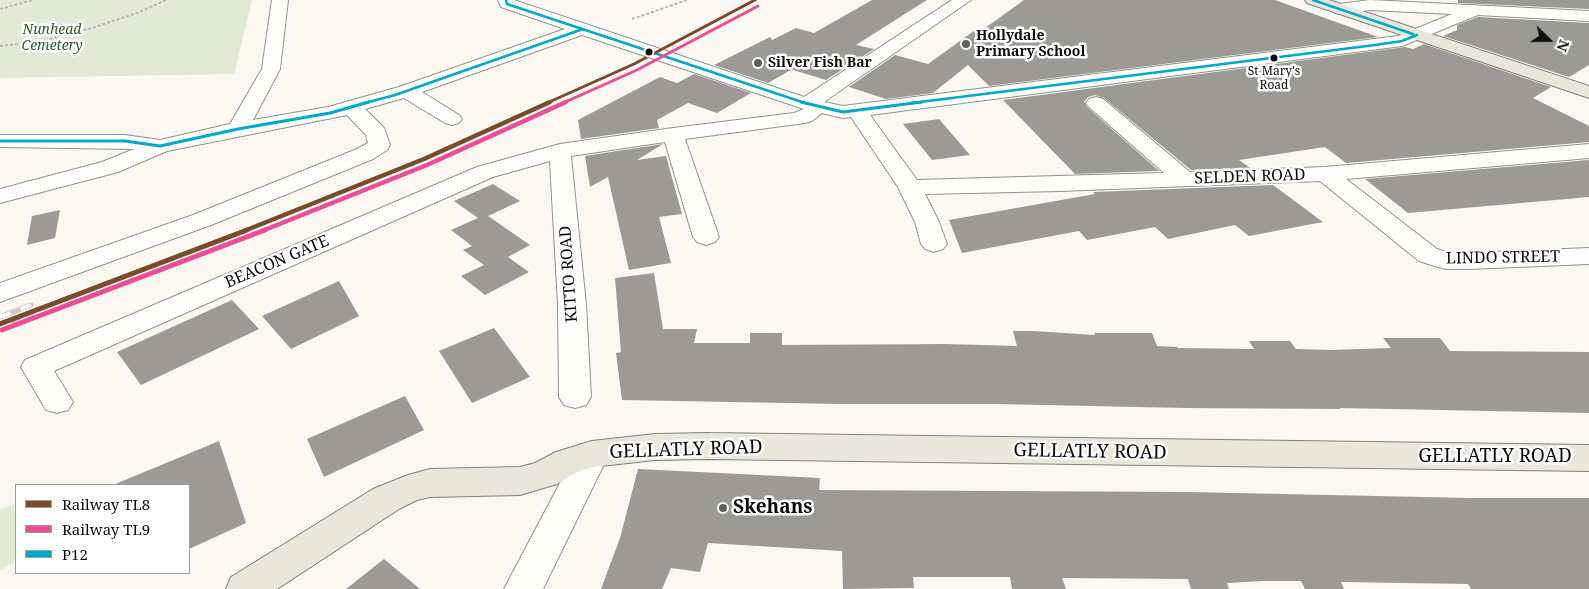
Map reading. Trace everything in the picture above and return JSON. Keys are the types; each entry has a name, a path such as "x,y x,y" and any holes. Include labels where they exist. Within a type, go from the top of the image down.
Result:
{"main road":[{"path":"1313,0 1589,92"},
{"name":"GELLATLY ROAD","path":"245,589 386,499 408,489 430,483 520,481 545,474 568,460 592,454 655,447 709,446 1589,458"}],"street":[{"path":"238,129 271,68 280,0"},
{"path":"506,0 507,4 583,30 812,105 843,112 1402,41 1474,11"},
{"path":"812,105 963,0"},
{"path":"1339,9 1370,5 1589,16"},
{"path":"0,196 110,167 160,146 351,108 583,30"},
{"path":"406,91 452,119"},
{"path":"1096,103 1185,180"},
{"path":"560,151 800,118 812,113 812,105"},
{"path":"0,293 202,220 366,154 379,144 376,133 351,108"},
{"path":"858,110 910,187 927,222 934,244"},
{"path":"673,134 706,237"},
{"path":"0,141 124,141 160,146"},
{"name":"KITTO ROAD","path":"560,151 572,305 575,397"},
{"name":"BEACON GATE","path":"57,402 36,367 485,172 560,151"},
{"name":"SELDEN ROAD","path":"910,187 1185,180 1325,174 1589,152"},
{"name":"LINDO STREET","path":"1325,174 1428,256 1446,261 1589,256"},
{"path":"523,589 592,454"}],"path":[{"path":"0,9 33,0"},
{"path":"0,46 42,41 92,28 137,13 166,0"},
{"path":"626,22 687,0"}],"green space":[{"name":"Nunhead Cemetery","path":"0,0 252,0 234,74 0,78"},
{"path":"15,503 15,562 0,570 0,510"}],"building":[{"path":"872,0 927,0 856,45 874,49 826,80 790,69 768,83 714,65 770,37 772,40 796,28 814,33"},
{"path":"1024,0 1275,0 1378,37 989,86 968,65 933,93 886,99 849,87 895,55 928,64 978,28 981,31"},
{"path":"1458,0 1589,0 1589,9 1458,3"},
{"path":"1478,17 1589,23 1589,65 1569,77 1443,36 1457,30 1457,25"},
{"path":"1424,44 1551,87 1533,98 1589,126 1589,142 1346,163 1325,147 1239,160 1250,168 1191,170 1104,98 1095,95 1088,97 1084,102 1088,108 1159,171 1075,174 1003,100 1405,47 1413,49"},
{"path":"694,74 751,93 717,113 688,103 657,120 659,128 581,139 578,120 660,77 677,83"},
{"path":"939,119 970,155 932,160 903,124"},
{"path":"663,144 637,160 666,156 682,214 659,217 671,263 629,270 608,177 590,187 585,156"},
{"path":"1589,160 1589,197 1408,213 1365,179"},
{"path":"493,184 520,201 488,216 530,245 508,257 529,272 485,295 461,276 484,265 463,250 472,246 451,230 478,218 454,201"},
{"path":"1273,185 1323,222 1249,236 1235,225 1168,239 1155,227 1087,240 1079,231 962,253 949,220 1095,194 1093,192"},
{"path":"60,210 55,238 27,245 32,216"},
{"path":"654,273 663,329 697,329 694,343 750,343 750,333 782,333 782,345 946,344 1017,346 1013,331 1033,331 1095,335 1094,333 1152,333 1157,346 1178,348 1254,349 1249,341 1290,341 1296,349 1331,350 1391,348 1383,338 1440,338 1450,351 1589,352 1589,413 1340,408 1185,408 622,400 616,353 621,352 615,278"},
{"path":"339,281 359,316 291,349 262,316"},
{"path":"232,300 259,329 141,385 117,352"},
{"path":"494,328 530,377 472,403 439,351"},
{"path":"405,396 424,430 324,477 307,439"},
{"path":"219,441 246,523 190,549 190,484 115,484"},
{"path":"638,469 820,478 819,490 1188,492 1470,498 1589,498 1589,589 1471,589 1468,584 1341,582 1344,589 1305,589 1301,581 1264,581 1227,583 1229,589 1191,589 1188,579 1062,578 1066,589 1012,589 1010,577 913,577 914,588 843,589 842,551 708,543 700,572 671,568 662,589 601,589 620,538"},
{"path":"384,559 420,589 346,589"}],"railway":[{"path":"0,317 31,305"},
{"path":"0,326 31,314"}],"rail line":[{"name":"TL8","path":"0,324 188,254 424,159 634,64 755,0"},
{"name":"TL9","path":"2,330 190,260 427,165 637,70 758,6"}],"transit line":[{"name":"P12","path":"506,0 507,4 769,92 807,104 843,112 1375,45 1402,41 1417,35"},
{"name":"P12","path":"1313,0 1413,34"},
{"name":"P12","path":"0,141 125,141 160,146 238,129 330,113 395,95 583,29"}],"place":[{"name":"Hollydale Primary School","path":"966,44"},
{"name":"St Mary's Road","path":"1274,58"},
{"name":"Silver Fish Bar","path":"758,63"},
{"name":"Skehans","path":"723,508"}]}
